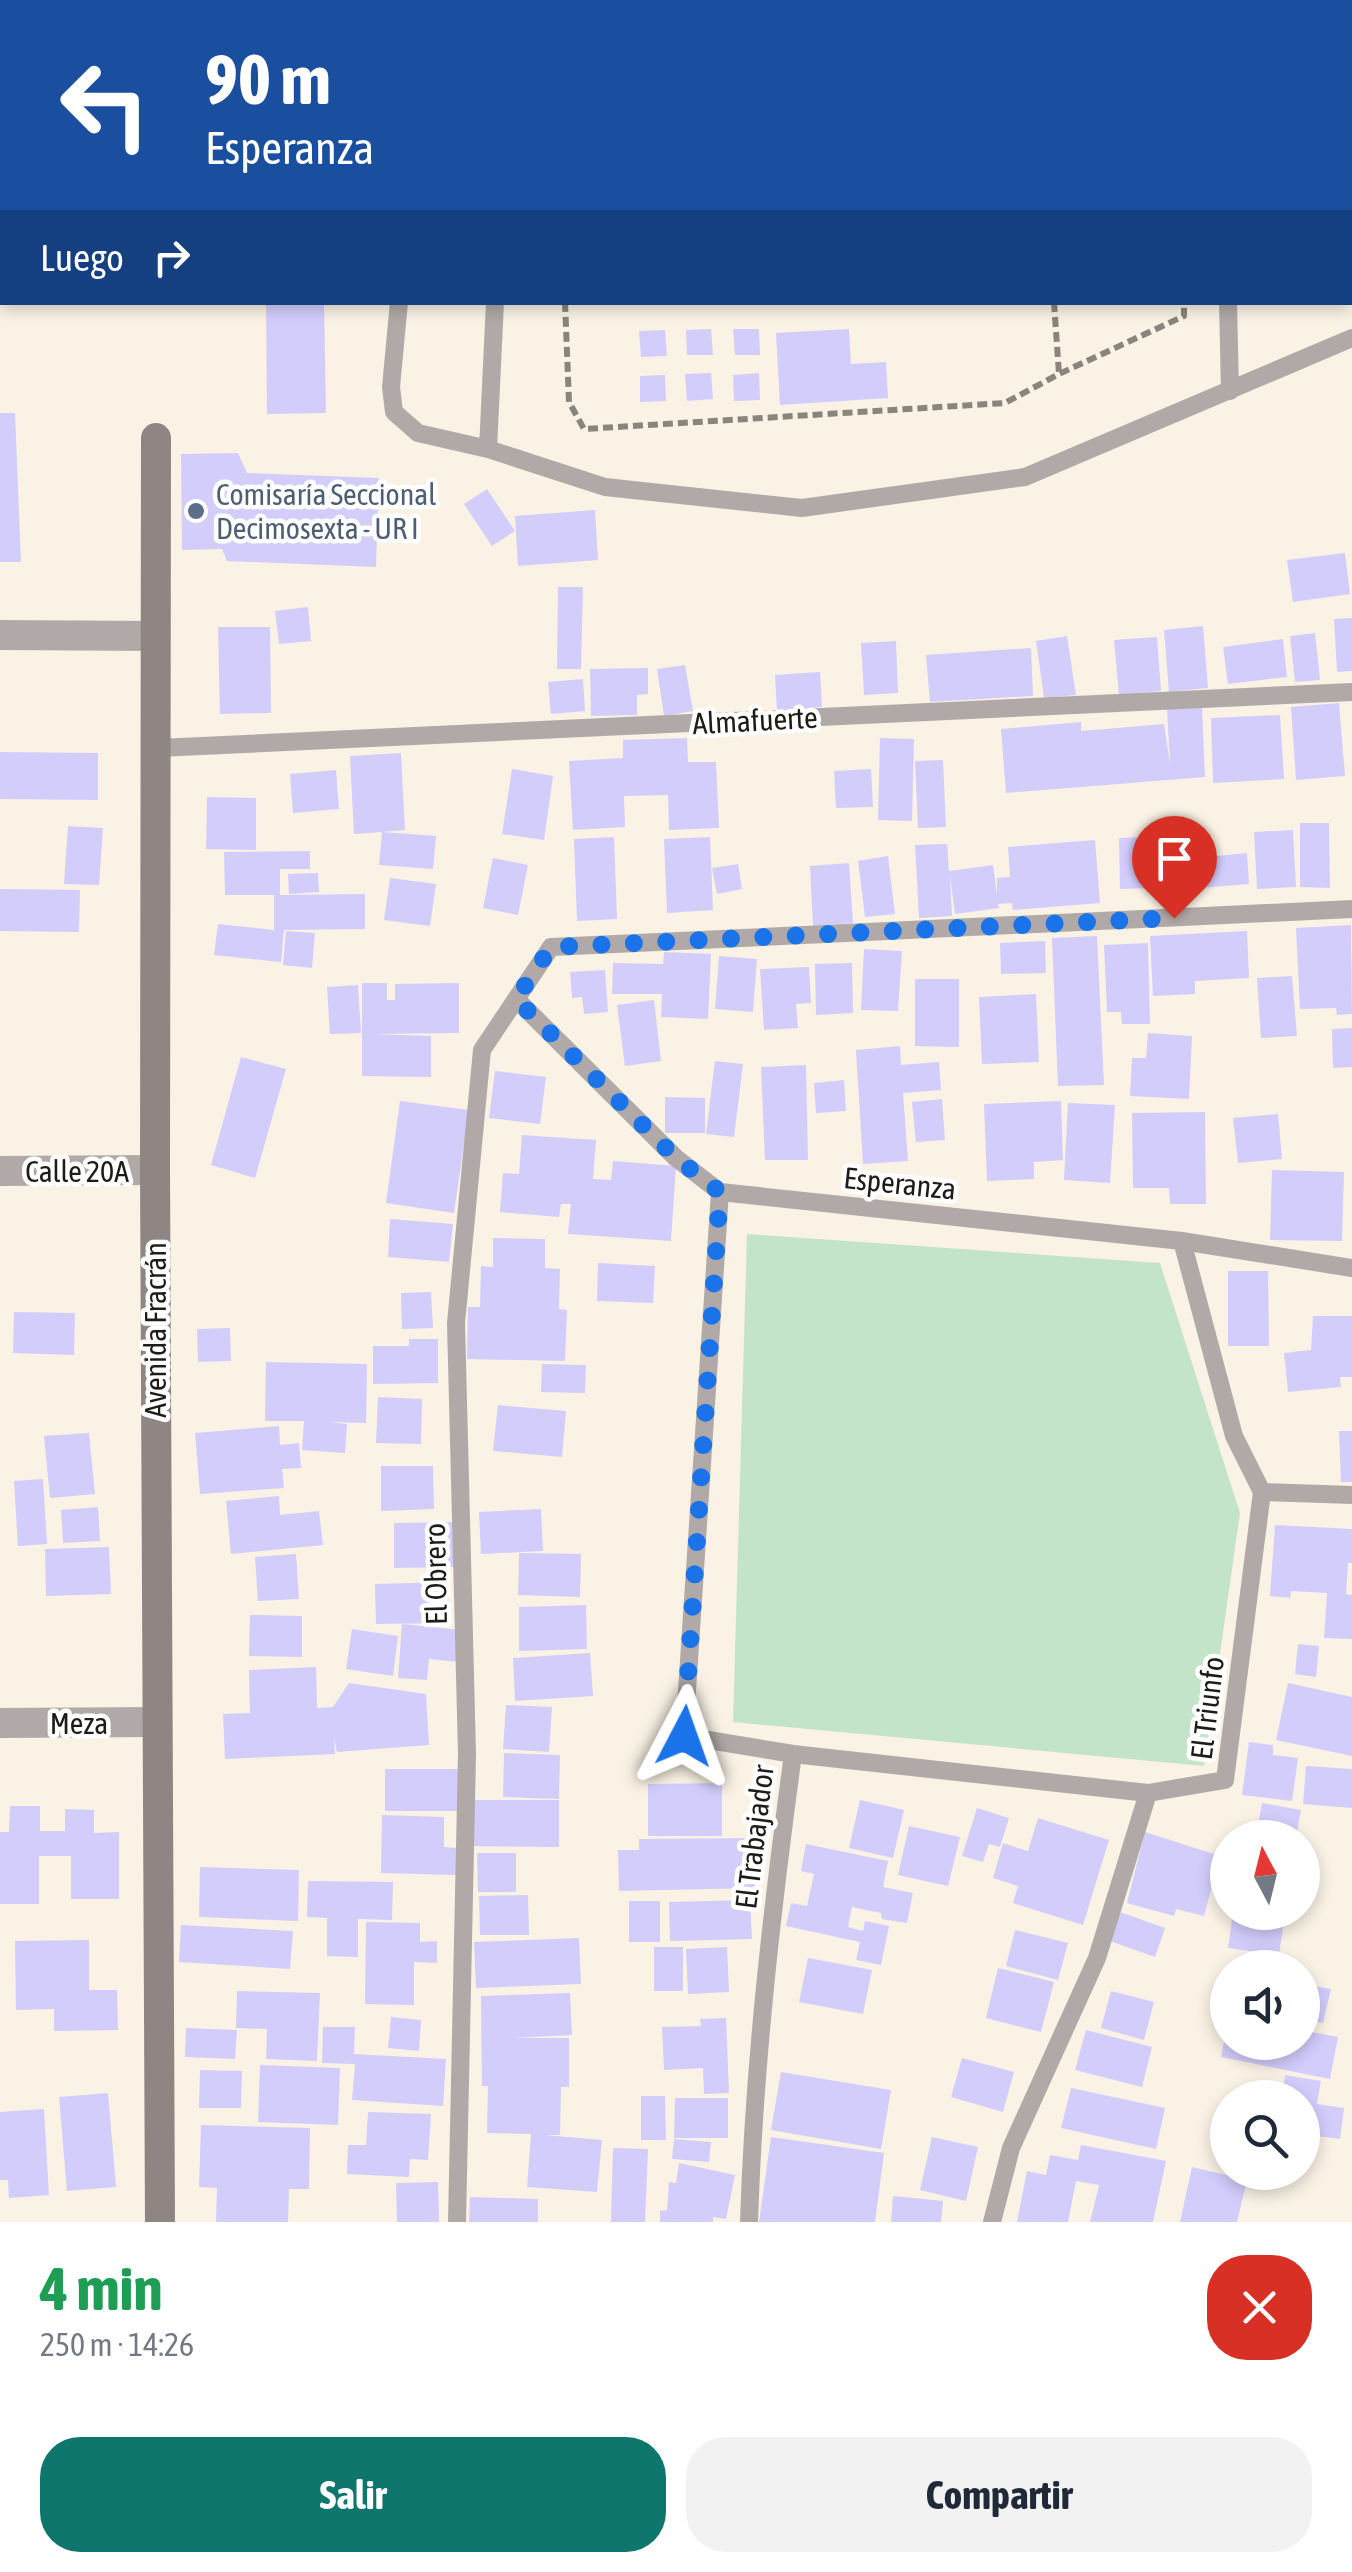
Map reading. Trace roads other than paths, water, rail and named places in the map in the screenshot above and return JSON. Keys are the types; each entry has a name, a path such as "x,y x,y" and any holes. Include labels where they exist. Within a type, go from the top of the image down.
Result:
{"main road":[{"name":"Avenida Fracrán","path":"156,438 160,2222"}],"street":[{"path":"0,635 155,636"},
{"name":"Calle 20A","path":"0,1171 155,1170"},
{"name":"Meza","path":"0,1723 157,1722"}],"lane":[{"path":"399,305 391,387 394,412 418,433 488,449 605,487 802,508 1025,478 1352,338"},
{"path":"488,449 495,305"},
{"path":"1228,305 1230,392"},
{"name":"Almafuerte","path":"158,748 1352,692"},
{"name":"El Obrero","path":"458,2222 467,1754 456,1323 482,1050 551,947 1352,909"},
{"path":"516,999 676,1158 720,1192"},
{"name":"Esperanza","path":"720,1192 1182,1241 1352,1268"},
{"name":"El Trabajador","path":"720,1192 684,1736 793,1754 772,1909 751,2151 749,2222"},
{"path":"1182,1241 1234,1436 1262,1492 1352,1495"},
{"name":"El Triunfo","path":"1148,1793 1225,1780 1262,1492"},
{"path":"793,1754 1148,1793 1097,1958 1010,2148 992,2222"}],"place":[{"name":"Comisaría Seccional Decimosexta - UR I","path":"196,511"}]}
